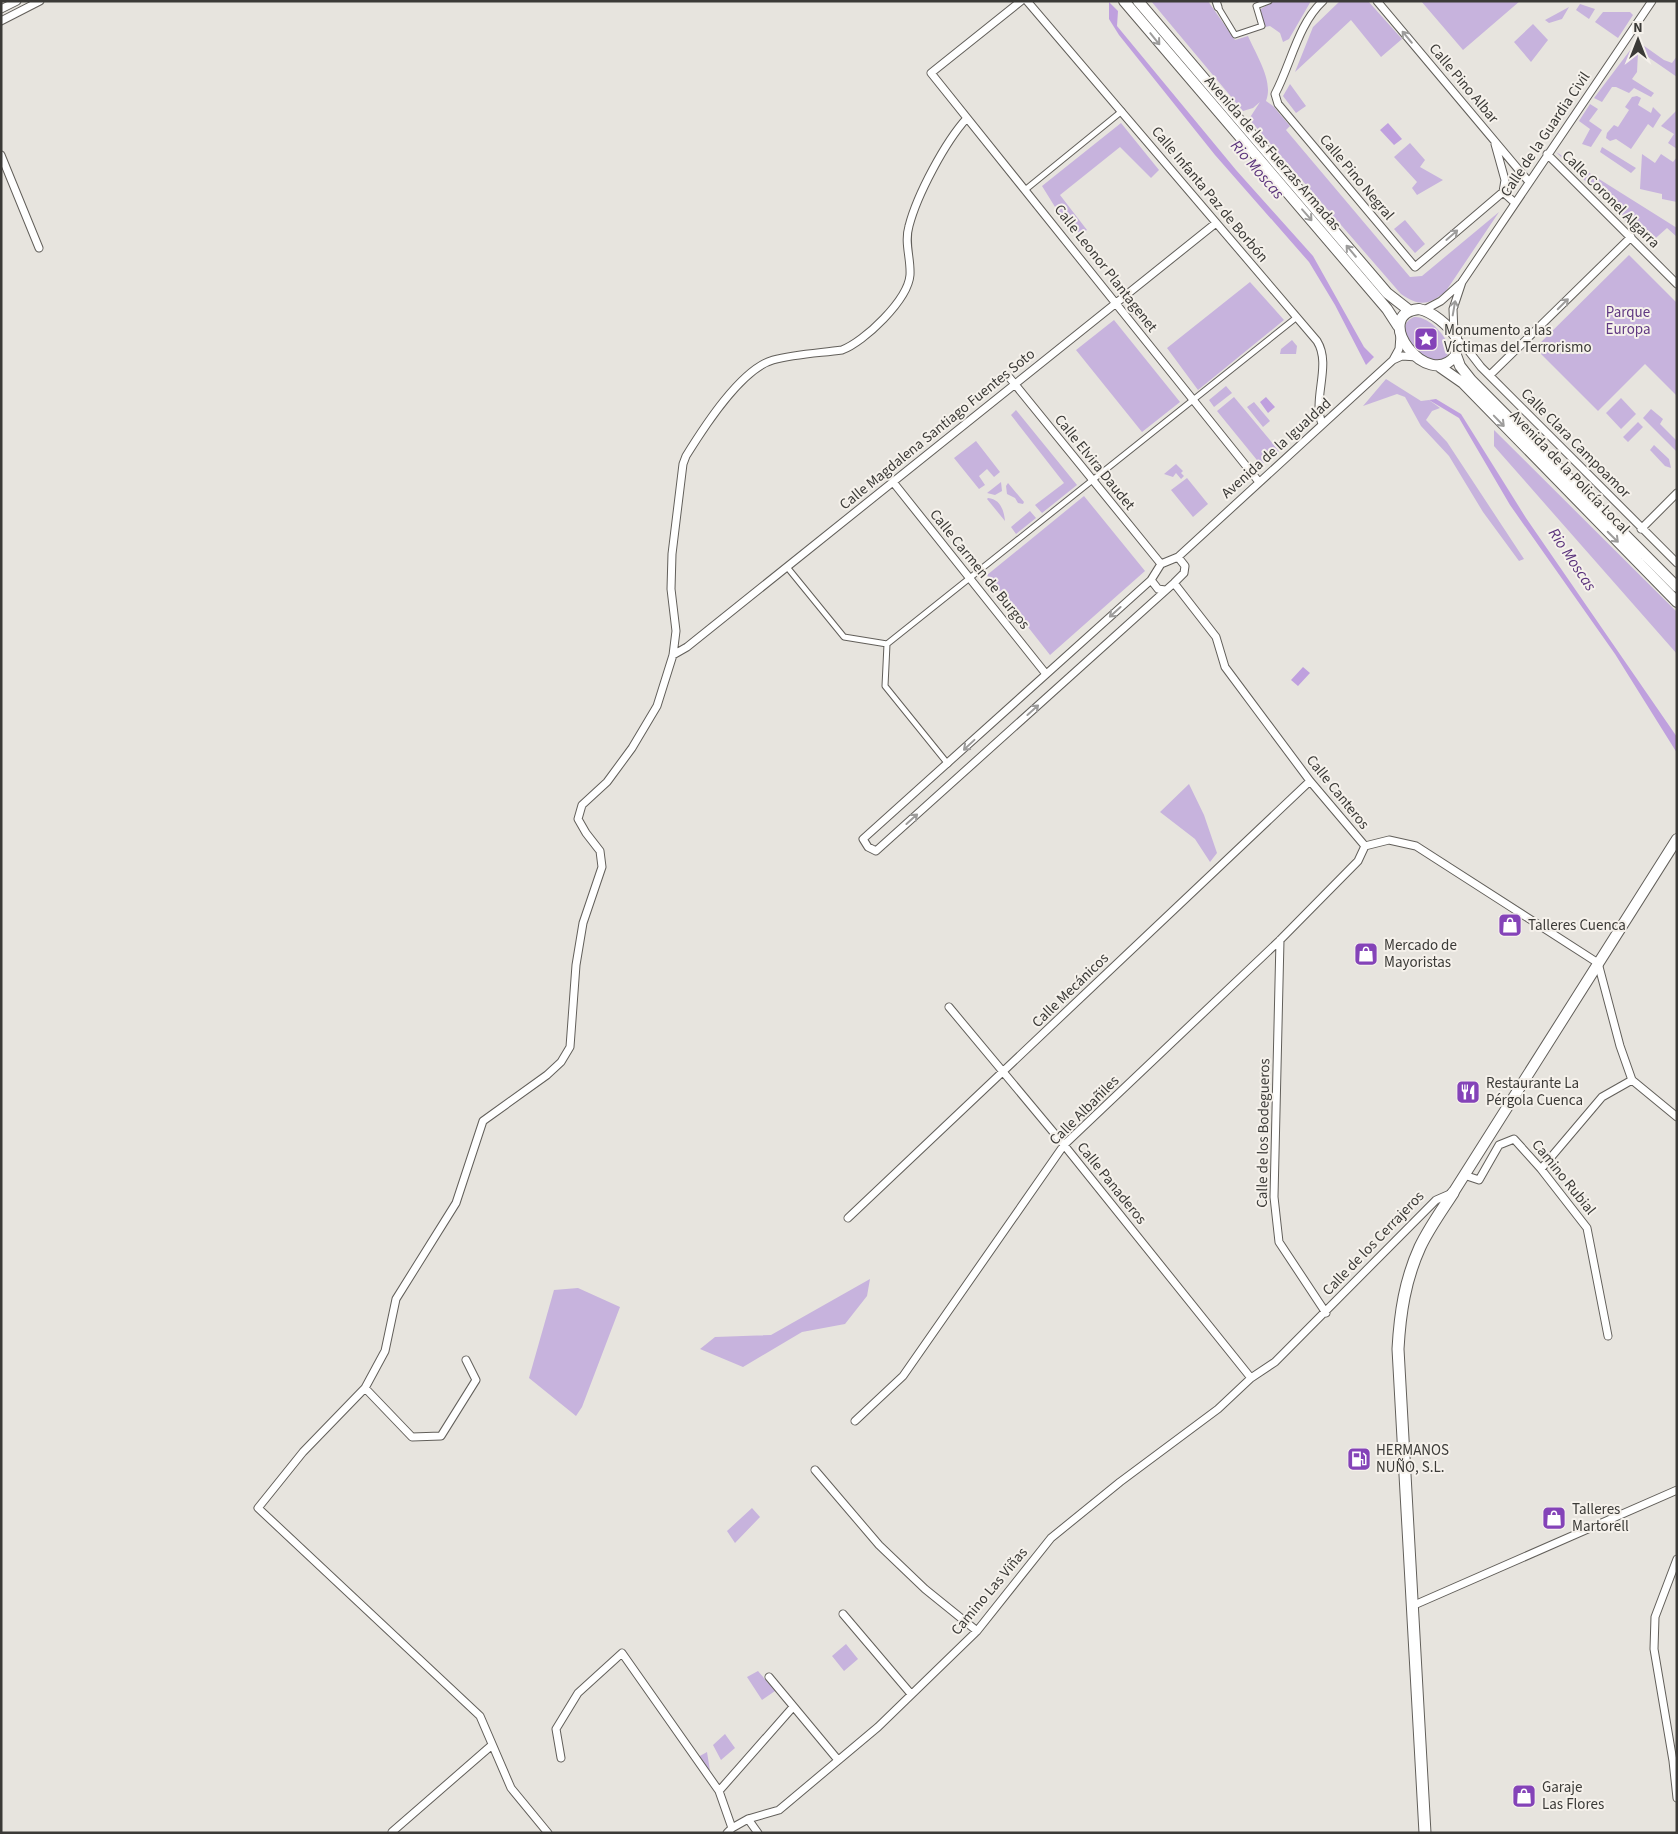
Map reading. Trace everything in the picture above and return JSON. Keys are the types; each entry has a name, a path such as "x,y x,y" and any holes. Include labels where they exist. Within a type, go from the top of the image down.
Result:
{"highway":[{"path":"1425,1833 1398,1366 1400,1311 1407,1281 1421,1245 1453,1193"}],"main road":[{"name":"Avenida de las Fuerzas Armadas","path":"1124,1 1387,308 1399,330"},
{"name":"Avenida de las Fuerzas Armadas","path":"1138,1 1387,293 1410,311"},
{"path":"1424,310 1438,319 1456,337 1456,355 1440,366 1429,364 1419,357 1399,330 1401,318 1410,311 1424,310"},
{"name":"Avenida de la Policía Local","path":"1456,355 1460,366 1471,380 1677,587"},
{"name":"Avenida de la Policía Local","path":"1440,366 1463,383 1677,602"},
{"path":"1453,1193 1677,839"}],"street":[{"path":"1,9 17,1"},
{"path":"1,22 40,1"},
{"name":"Calle Leonor Plantagenet","path":"1021,1 930,73 1259,482"},
{"name":"Calle Infanta Paz de Borbón","path":"1027,1 1297,317 1321,349 1318,411 1322,424"},
{"path":"1217,4 1235,35 1262,26 1255,4 1269,1"},
{"name":"Calle Pino Negral","path":"1323,1 1305,22 1286,74 1275,94 1278,104 1415,267"},
{"name":"Calle Pino Albar","path":"1378,1 1528,182"},
{"name":"Calle de la Guardia Civil","path":"1424,310 1441,301 1462,282 1652,1"},
{"path":"1026,190 1122,111"},
{"path":"548,1833 511,1788 480,1716 258,1508 303,1452 364,1388 385,1351 396,1298 456,1203 483,1122 547,1075 561,1062 570,1047 576,965 583,923 602,867 600,851 578,819 582,805 607,782 632,748 657,706 673,655 676,630 671,589 672,554 683,464 686,456 718,410 739,384 756,368 775,360 842,350 853,346 869,332 903,294 910,275 906,240 911,216 933,170 955,132 967,118"},
{"path":"1495,141 1505,180 1502,192 1515,202"},
{"name":"Calle Coronel Algarra","path":"1548,154 1677,284"},
{"path":"1,156 39,248"},
{"name":"Calle de la Guardia Civil","path":"1415,267 1502,192"},
{"name":"Calle Magdalena Santiago Fuentes Soto","path":"673,655 687,647 1216,223"},
{"path":"1490,375 1631,237"},
{"name":"Calle de la Guardia Civil","path":"1456,337 1453,309 1462,282"},
{"path":"948,764 884,686 887,644 1297,317"},
{"path":"1393,360 1399,349 1399,330"},
{"name":"Calle Clara Campoamor","path":"1456,337 1490,375 1677,563"},
{"path":"1393,360 1402,356 1419,357"},
{"name":"Avenida de la Igualdad","path":"1178,557 1393,360"},
{"name":"Calle Elvira Daudet","path":"1009,377 1161,564"},
{"name":"Calle Carmen de Burgos","path":"893,482 1046,674"},
{"path":"1642,528 1677,493"},
{"path":"1178,557 1185,566 1184,573 1174,583 876,851 868,847 863,839 1151,580 1161,564 1178,557"},
{"path":"787,566 844,637 887,644"},
{"path":"1151,580 1158,589 1166,590"},
{"name":"Calle Canteros","path":"1174,583 1216,637 1225,667 1310,781 1365,846 1389,840 1416,846 1598,963"},
{"name":"Calle Mecánicos","path":"848,1218 1310,781"},
{"name":"Calle Albañiles","path":"855,1421 904,1376 1064,1145 1280,940 1358,862 1365,846"},
{"name":"Calle de los Bodegueros","path":"1280,940 1274,1197 1279,1242 1326,1313"},
{"path":"1598,963 1620,1046 1632,1080 1677,1117"},
{"name":"Calle Panaderos","path":"949,1007 1064,1145 1251,1378"},
{"path":"1541,1169 1602,1097 1632,1080"},
{"name":"Camino Rubial","path":"1464,1175 1479,1180 1499,1144 1514,1139 1541,1169 1587,1228 1608,1336"},
{"name":"Calle de los Cerrajeros","path":"1251,1378 1275,1362 1326,1313 1436,1200 1453,1193"},
{"path":"364,1388 412,1437 442,1436 476,1380 466,1360"},
{"name":"Camino Las Viñas","path":"730,1830 748,1819 779,1810 878,1727 977,1631 1051,1538 1120,1482 1218,1409 1251,1378"},
{"path":"815,1470 880,1544 925,1588 977,1631"},
{"path":"1412,1606 1677,1490"},
{"path":"1677,1559 1655,1617 1654,1649 1673,1761 1677,1798"},
{"path":"843,1614 911,1694"},
{"path":"561,1758 556,1729 578,1693 622,1653 719,1791 730,1830"},
{"path":"769,1677 838,1760"},
{"path":"719,1791 793,1707"},
{"path":"392,1832 492,1744"},
{"path":"748,1819 758,1833"}],"green space":[{"path":"1151,1 1208,1 1235,40 1248,36 1266,77 1268,93 1266,101 1273,106 1290,126 1286,130 1410,277 1422,276 1499,212 1446,291 1435,299 1424,303 1413,301 1401,294 1249,119 1260,102 1253,108 1243,111"},
{"path":"1274,1 1311,1 1289,39 1283,42 1280,33 1270,26 1265,27 1259,10"},
{"path":"1340,1 1368,1 1402,39 1381,57 1351,20 1295,72 1313,27"},
{"path":"1421,1 1520,1 1463,50"},
{"path":"1580,4 1595,9 1589,19 1576,10"},
{"path":"1569,7 1562,19 1549,23 1545,20"},
{"path":"1603,12 1630,12 1633,15 1618,38 1595,22"},
{"path":"1533,24 1548,40 1531,62 1514,42"},
{"path":"1640,43 1664,60 1672,63 1677,56 1677,77 1635,48"},
{"path":"1631,49 1638,53 1637,72 1632,79 1654,93 1651,97 1634,88 1629,93 1612,87 1602,102 1594,98"},
{"path":"1290,84 1306,106 1296,113 1283,96"},
{"path":"1637,96 1641,98 1638,105 1651,113 1653,107 1661,115 1653,128 1648,124 1631,149 1616,139 1610,141 1606,138 1607,133 1614,125 1618,127 1629,110 1625,107 1632,97"},
{"path":"1590,104 1598,109 1589,121 1602,130 1591,147 1582,144 1590,129 1579,121"},
{"path":"1677,110 1677,149 1668,143 1674,134 1661,126"},
{"path":"1121,123 1159,170 1151,178 1120,147 1060,195 1087,230 1080,234 1060,215 1042,186"},
{"path":"1410,143 1425,160 1420,167 1443,180 1417,195 1412,188 1417,182 1394,157"},
{"path":"1602,147 1636,168 1631,173 1600,152"},
{"path":"1556,152 1677,228 1677,237 1667,228 1649,244"},
{"path":"1642,154 1655,163 1661,154 1673,162 1677,157 1677,202 1662,199 1662,194 1640,189"},
{"path":"1405,220 1425,244 1415,253 1394,229"},
{"name":"Parque Europa","path":"1629,255 1677,303 1677,396 1645,364 1598,411 1535,348"},
{"path":"1250,282 1284,320 1198,390 1167,348"},
{"path":"1414,317 1426,320 1441,333 1450,350 1445,359 1439,362 1427,358 1409,343 1406,337 1405,326"},
{"path":"1114,320 1180,402 1142,432 1076,350"},
{"path":"1292,340 1297,346 1296,354 1280,354 1281,349"},
{"path":"1386,379 1421,401 1429,400 1440,408 1432,411 1426,420 1447,442 1524,559 1519,561 1483,512 1449,456 1421,426 1405,397 1397,394 1363,406"},
{"path":"1226,386 1232,393 1214,407 1209,400"},
{"path":"1234,397 1279,451 1261,465 1217,411"},
{"path":"1621,398 1636,414 1621,429 1606,413"},
{"path":"1254,402 1270,421 1263,427 1247,407"},
{"path":"1651,409 1663,419 1660,424 1677,441 1677,452 1643,418"},
{"path":"1016,410 1077,485 1042,513 1035,505 1064,483 1011,415"},
{"path":"1638,422 1643,427 1628,442 1623,437"},
{"path":"1494,430 1677,612 1677,654 1494,446"},
{"path":"976,441 1000,472 994,477 987,469 979,476 985,485 979,489 954,458"},
{"path":"1654,445 1669,459 1671,468 1665,466 1650,450"},
{"path":"1176,464 1183,471 1181,473 1184,476 1181,479 1176,473 1173,477 1164,474"},
{"path":"1187,478 1208,504 1193,517 1171,490"},
{"path":"1001,482 1002,491 995,495 987,493"},
{"path":"1008,483 1024,502 1023,504 1018,503 1015,498 1007,494 1006,486"},
{"path":"1084,496 1145,571 1050,655 987,575"},
{"path":"987,499 996,500 1001,506 1005,521"},
{"path":"1030,511 1036,518 1016,534 1011,527"},
{"path":"1189,784 1204,815 1217,853 1210,862 1195,839 1160,812"},
{"path":"870,1279 867,1296 845,1324 802,1332 743,1367 700,1349 715,1337 771,1335"},
{"path":"578,1288 620,1307 582,1407 576,1416 529,1378 554,1290"},
{"path":"752,1508 760,1517 735,1543 727,1531"},
{"path":"846,1644 858,1659 844,1671 832,1656"},
{"path":"758,1671 775,1691 762,1700 747,1677"},
{"path":"725,1734 735,1748 721,1760 713,1745"},
{"path":"707,1752 711,1777 698,1757"}],"shaded area":[{"path":"1109,2 1118,11 1117,26 1236,170 1313,256 1364,347 1374,357 1366,365 1335,305 1309,262 1215,155 1119,35 1109,19"},
{"path":"1388,123 1402,139 1394,145 1380,130"},
{"path":"1266,397 1275,407 1268,413 1260,402"},
{"path":"1436,399 1461,414 1526,518 1677,737 1677,753 1615,654 1510,505 1459,418 1429,400"},
{"path":"1303,667 1310,673 1298,686 1291,680"}],"place":[{"name":"Monumento a las Víctimas del Terrorismo","path":"1426,339"},
{"name":"Talleres Cuenca","path":"1510,925"},
{"name":"Mercado de Mayoristas","path":"1366,954"},
{"name":"Restaurante La Pérgola Cuenca","path":"1468,1092"},
{"name":"HERMANOS NUÑO, S.L.","path":"1359,1459"},
{"name":"Talleres Martorell","path":"1554,1518"},
{"name":"Garaje Las Flores","path":"1524,1796"}],"water label":[{"name":"Rio Moscas","path":"1258,169"},
{"name":"Rio Moscas","path":"1573,559"}]}
